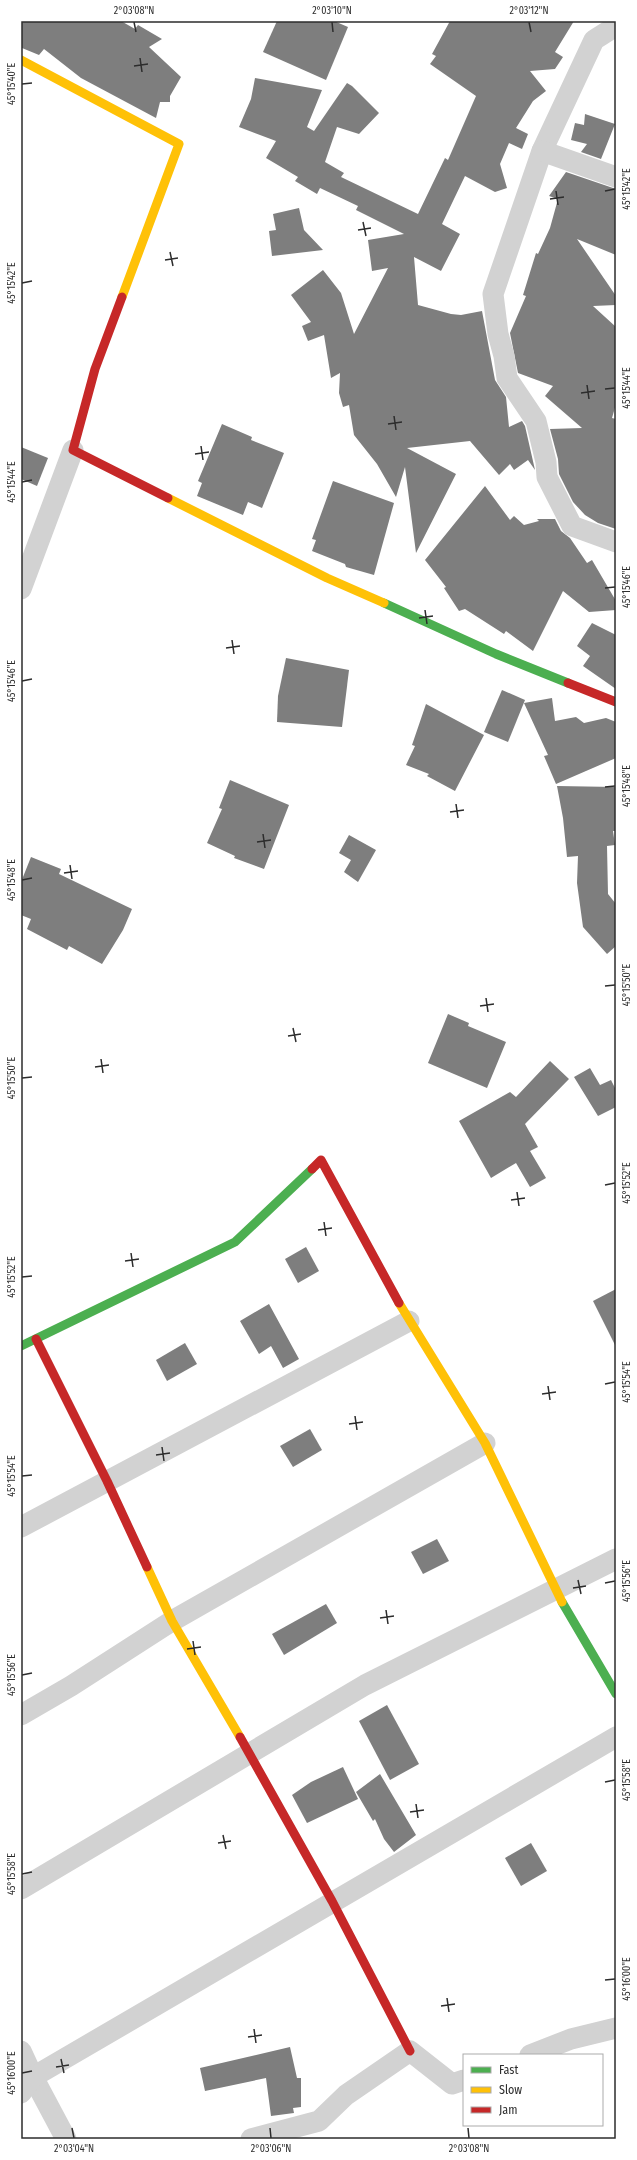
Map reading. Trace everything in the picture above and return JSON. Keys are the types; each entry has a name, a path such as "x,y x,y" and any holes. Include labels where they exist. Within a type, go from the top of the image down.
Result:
{"street":[{"path":"616,26 594,40 542,151 493,294 498,334 504,356 507,378 536,421 548,477 572,526 616,542"},
{"path":"21,60 179,144 95,369 73,450 21,589"},
{"path":"542,151 616,177"},
{"path":"73,450 327,578 496,654 616,702"},
{"path":"21,1346 235,1242 321,1160 409,1321 485,1443 554,1590 616,1694"},
{"path":"21,1527 409,1321"},
{"path":"36,1339 107,1481 172,1621 250,1753 332,1901 410,2051 452,2084 463,2080"},
{"path":"21,1715 71,1686 172,1621 485,1443"},
{"path":"21,1889 365,1685 616,1558"},
{"path":"27,2085 332,1901 616,1737"},
{"path":"533,2054 571,2039 616,2028"},
{"path":"21,2051 27,2085 66,2139"},
{"path":"251,2139 319,2121 346,2095 410,2051"}],"building":[{"path":"21,21 121,21 135,29 138,25 162,39 149,47 181,77 170,96 170,102 160,102 156,118 81,78 44,49 39,55 22,48"},
{"path":"277,21 334,21 348,27 326,80 263,52"},
{"path":"450,21 574,21 555,52 563,57 555,69 530,71 546,91 533,101 516,128 528,134 522,149 509,143 500,164 507,188 495,192 465,176 442,224 460,234 441,271 414,257 418,305 451,314 461,315 482,311 495,380 506,397 509,427 522,421 525,426 535,470 528,460 514,470 510,464 499,475 470,441 407,448 456,474 416,553 405,467 396,497 377,464 354,435 349,405 343,407 339,393 340,373 331,378 324,335 308,341 302,326 311,322 291,295 323,270 341,293 354,334 388,268 372,271 368,240 404,234 356,210 358,206 320,188 317,194 295,181 298,177 266,158 276,141 239,127 251,99 255,78 322,90 307,127 314,131 347,83 352,86 379,113 359,134 337,127 325,162 344,173 341,177 418,214 445,158 448,160 476,96 430,64 436,56 432,54"},
{"path":"585,114 615,124 601,159 581,152 587,144 571,140 575,123 584,125"},
{"path":"566,172 616,189 616,255 577,239 616,296 616,305 593,306 616,327 616,404 612,418 616,419 616,529 598,523 585,515 573,502 559,474 558,459 550,429 582,428 545,396 553,386 518,373 510,333 526,296 523,295 536,253 538,254 550,228 558,199 549,196"},
{"path":"299,208 304,230 323,250 272,256 269,231 276,230 273,214"},
{"path":"222,424 252,437 251,440 284,453 262,508 248,502 243,515 197,496 202,483 198,481"},
{"path":"21,447 48,458 37,486 21,479"},
{"path":"333,481 394,503 374,575 346,567 345,564 312,551 316,540 312,539"},
{"path":"485,486 510,520 514,516 524,525 539,521 537,519 555,519 561,531 570,538 587,563 592,560 616,601 616,610 589,612 563,591 533,651 506,631 504,634 465,609 459,611 444,588 446,587 425,560"},
{"path":"592,623 616,635 616,689 583,666 590,656 577,646"},
{"path":"286,658 349,670 342,727 277,722 278,696"},
{"path":"502,690 525,700 508,742 484,732"},
{"path":"552,698 555,721 576,717 584,723 606,718 616,722 616,758 556,784 544,756 548,755 524,703"},
{"path":"426,704 484,735 455,791 427,776 429,774 406,765 415,746 412,745"},
{"path":"230,780 289,805 264,869 234,858 235,856 207,843 222,809 219,808"},
{"path":"557,786 616,787 616,831 613,831 615,845 607,846 608,894 616,904 616,946 607,954 583,927 577,883 578,856 567,857 563,818"},
{"path":"349,835 376,850 358,882 344,872 351,860 339,853"},
{"path":"31,857 61,869 59,874 132,909 123,930 102,964 69,946 67,950 27,929 31,919 21,915 21,882"},
{"path":"448,1014 469,1023 468,1026 506,1042 487,1088 428,1063"},
{"path":"550,1061 569,1079 525,1124 538,1147 530,1151 546,1178 530,1187 516,1163 491,1178 459,1121 510,1092 516,1097"},
{"path":"590,1068 600,1085 611,1080 616,1090 616,1107 598,1116 574,1077"},
{"path":"306,1247 319,1271 298,1283 285,1259"},
{"path":"616,1289 616,1347 593,1301"},
{"path":"269,1304 299,1359 283,1368 271,1346 259,1354 240,1321"},
{"path":"185,1343 197,1364 167,1381 156,1360"},
{"path":"310,1429 322,1450 293,1467 280,1446"},
{"path":"437,1539 449,1561 423,1574 411,1552"},
{"path":"326,1604 337,1623 284,1655 272,1634"},
{"path":"387,1705 419,1764 390,1780 359,1721"},
{"path":"343,1767 358,1799 307,1823 292,1795 311,1782"},
{"path":"380,1774 416,1835 394,1852 384,1839 375,1819 373,1821 356,1792"},
{"path":"531,1843 547,1871 521,1886 505,1858"},
{"path":"290,2047 297,2078 301,2078 301,2107 293,2108 294,2113 271,2116 266,2078 205,2091 200,2068"}],"traffic: fast":[{"path":"384,603 496,654 568,683"},
{"path":"21,1346 235,1242 312,1169"},
{"path":"562,1602 616,1694"}],"traffic: slow":[{"path":"21,60 179,144 122,297"},
{"path":"168,498 327,578 384,603"},
{"path":"399,1303 485,1443 562,1602"},
{"path":"147,1567 172,1621 240,1737"}],"traffic: jam":[{"path":"122,297 95,369 73,450 168,498"},
{"path":"568,683 616,702"},
{"path":"312,1169 321,1160 399,1303"},
{"path":"36,1339 107,1481 147,1567"},
{"path":"240,1737 332,1901 410,2051"}]}
